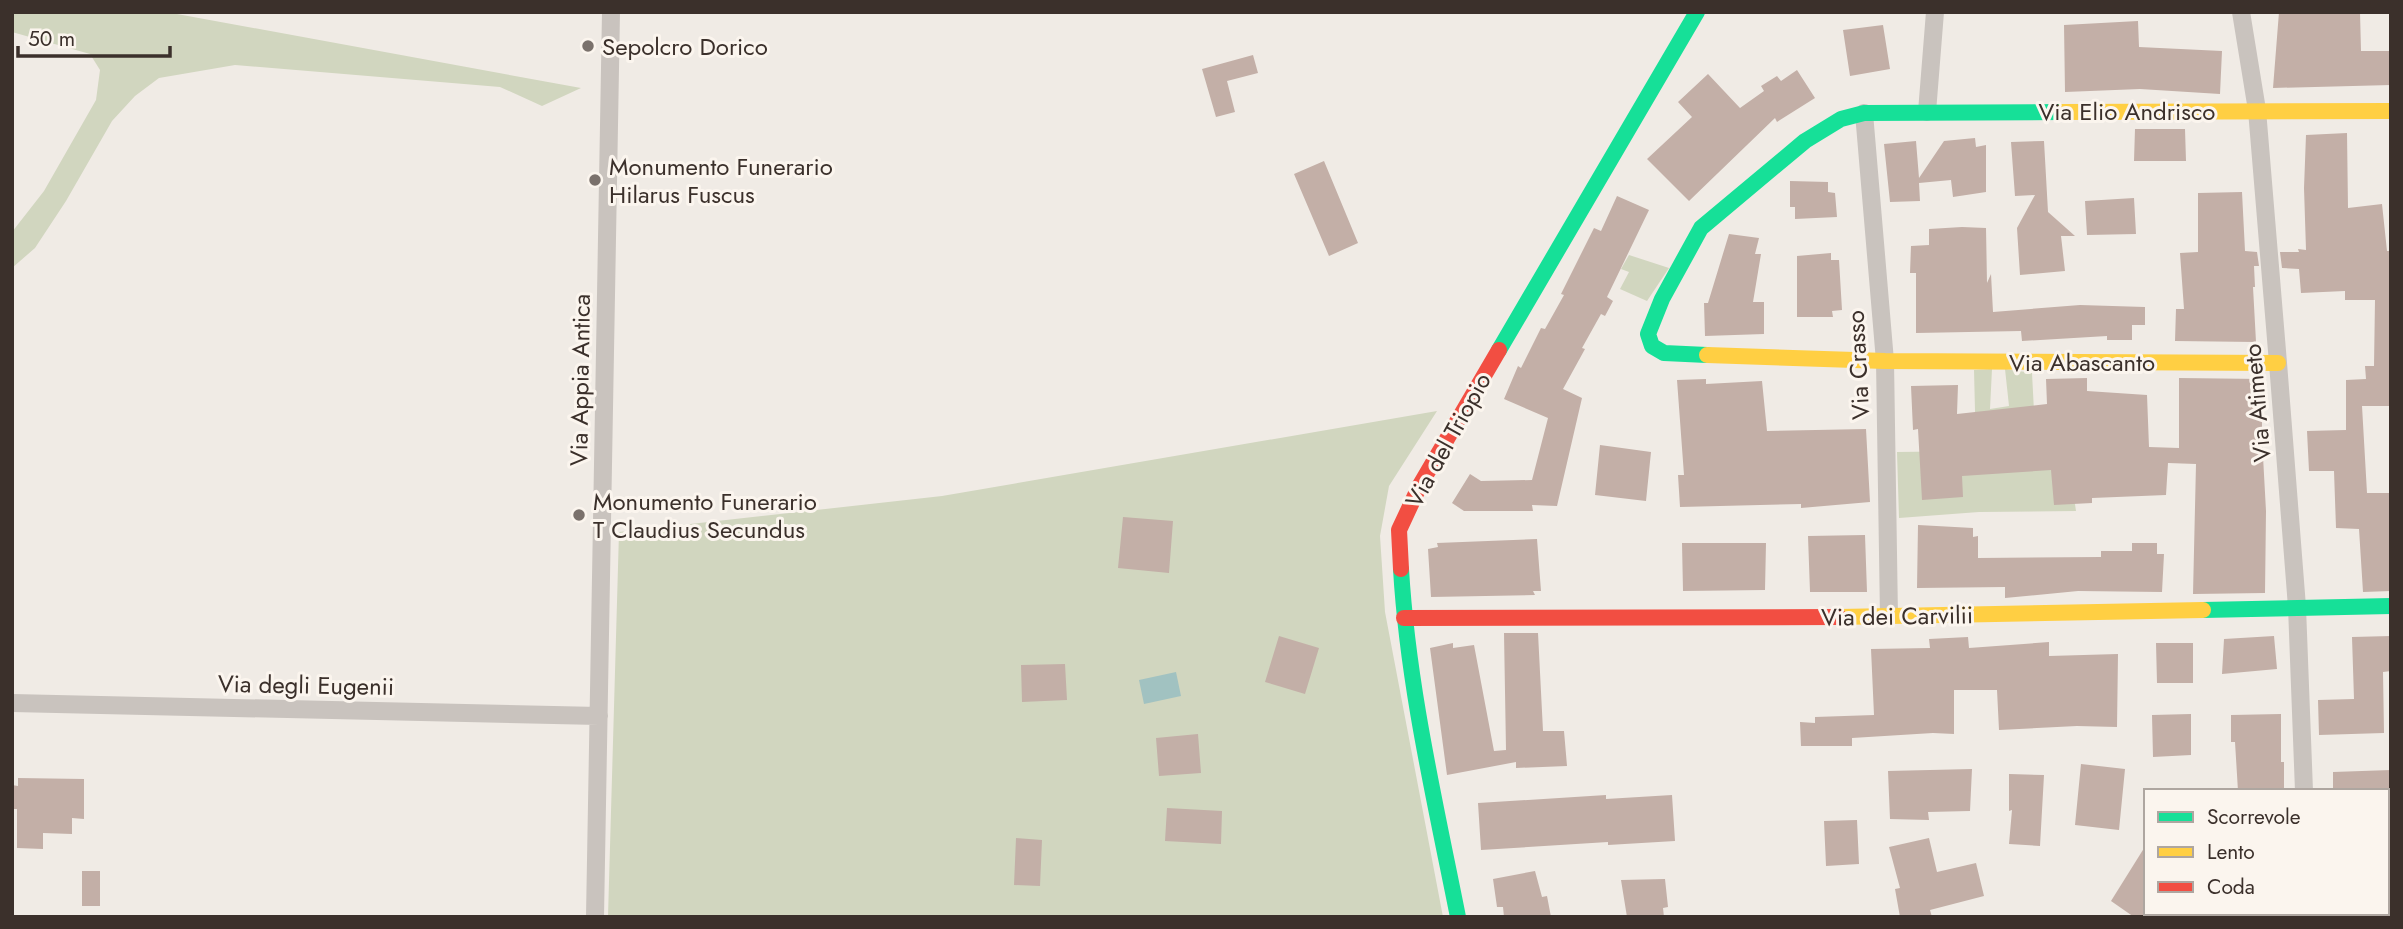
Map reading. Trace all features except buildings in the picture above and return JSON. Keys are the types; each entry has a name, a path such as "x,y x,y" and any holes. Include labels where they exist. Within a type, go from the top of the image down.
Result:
{"street":[{"name":"Via Appia Antica","path":"595,917 611,12"},
{"name":"Via del Triopio","path":"1458,917 1414,698 1404,618 1399,530 1420,485 1697,12"},
{"path":"1927,113 1935,12"},
{"name":"Via Atimeto","path":"2241,12 2257,110 2278,363 2297,607 2304,789"},
{"name":"Via Elio Andrisco","path":"1864,113 2391,111"},
{"name":"Via Abascanto","path":"1864,113 1841,119 1805,141 1701,228 1662,299 1648,334 1652,346 1664,353 1885,361 2278,363"},
{"name":"Via Crasso","path":"1864,113 1885,361 1889,617"},
{"name":"Via dei Carvilii","path":"1404,618 1889,617 2391,606"},
{"name":"Via degli Eugenii","path":"12,703 599,716"}],"green space":[{"path":"12,12 166,12 581,88 542,106 500,87 235,65 159,78 135,96 112,121 66,201 35,248 12,268 12,232 44,191 96,100 100,70 90,54 12,32"},
{"path":"1629,255 1669,268 1647,301 1620,289 1629,272 1621,269"},
{"path":"1992,369 1990,409 2009,406 2005,369 2032,373 2037,469 2051,470 2075,504 2076,511 1979,512 1899,518 1897,452 1976,451 1974,370"},
{"path":"1437,411 1389,486 1380,536 1385,612 1443,917 608,917 619,532 942,496"}],"water":[{"path":"1176,672 1181,696 1144,704 1139,680"}],"traffic: fast":[{"path":"1499,350 1697,12"},
{"path":"1707,355 1664,353 1652,346 1648,334 1662,299 1701,228 1805,141 1841,119 1864,113 2062,112"},
{"path":"1401,569 1416,700 1458,917"},
{"path":"2203,610 2391,606"}],"traffic: slow":[{"path":"2062,112 2391,111"},
{"path":"1707,355 1885,361 2278,363"},
{"path":"1839,617 2203,610"}],"traffic: jam":[{"path":"1401,569 1399,530 1420,485 1499,350"},
{"path":"1404,618 1839,617"}],"place":[{"name":"Sepolcro Dorico","path":"588,46"},
{"name":"Monumento Funerario Hilarus Fuscus","path":"595,180"},
{"name":"Monumento Funerario T Claudius Secundus","path":"579,515"}]}
